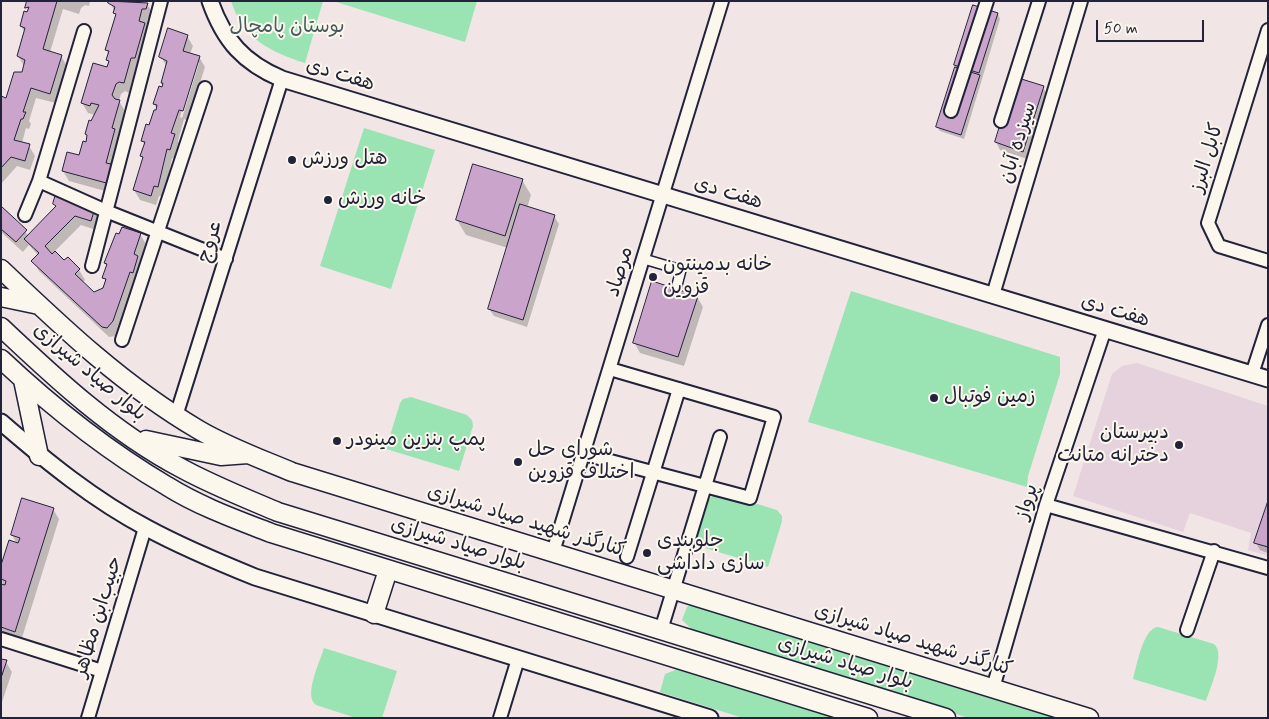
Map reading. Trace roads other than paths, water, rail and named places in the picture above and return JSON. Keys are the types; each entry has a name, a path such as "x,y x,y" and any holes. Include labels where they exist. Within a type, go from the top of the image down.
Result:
{"main road":[{"name":"کنارگذر شهید صیاد شیرازی","path":"1,269 109,368 176,416 248,454 292,472 1089,718"},
{"path":"1,297 39,305"},
{"name":"بلوار صیاد شیرازی","path":"1,327 83,401 130,436 179,467 231,493 278,512 946,718"},
{"path":"1,359 23,380 89,435 168,487 222,514 270,534 868,718"},
{"path":"23,380 40,456"},
{"path":"130,436 221,456 248,454"},
{"path":"374,614 388,570"}],"street":[{"path":"92,266 161,1"},
{"name":"هفت دی","path":"210,1 217,21 240,53 262,71 282,79 1268,379"},
{"name":"مرصاد","path":"553,552 722,1"},
{"path":"951,112 987,1"},
{"path":"1002,121 1039,1"},
{"name":"سیزده آبان","path":"993,295 1081,1"},
{"path":"25,215 39,181 84,30"},
{"name":"کابل البرز","path":"1268,30 1208,224 1219,246 1268,261"},
{"name":"عروج","path":"176,416 282,79"},
{"path":"122,340 205,88"},
{"path":"39,181 106,211 226,259"},
{"path":"644,259 681,270 676,289"},
{"path":"1252,374 1268,325"},
{"name":"پرواز","path":"993,688 1046,505 1105,329"},
{"path":"584,454 750,498 774,417 610,369"},
{"path":"627,557 679,389"},
{"path":"1,422 40,456 91,494 145,528 203,556 255,577 710,718"},
{"path":"661,630 720,437"},
{"path":"1046,505 1214,551 1268,568"},
{"name":"حبیب‌ابن مظاهر","path":"88,718 145,528"},
{"path":"1187,630 1214,551"},
{"path":"1,639 102,671"},
{"path":"500,718 518,659"}],"place":[{"name":"هتل ورزش","path":"292,160"},
{"name":"خانه ورزش","path":"328,200"},
{"name":"خانه بدمینتون قزوین","path":"653,277"},
{"name":"زمین فوتبال","path":"934,398"},
{"name":"پمپ بنزین مینودر","path":"337,441"},
{"name":"دبیرستان دخترانه متانت","path":"1179,445"},
{"name":"شورای حل اختلاف قزوین","path":"518,462"},
{"name":"جلوبندی سازی داداشی","path":"647,553"}],"park label":[{"name":"بوستان پامچال","path":"287,28"}]}
